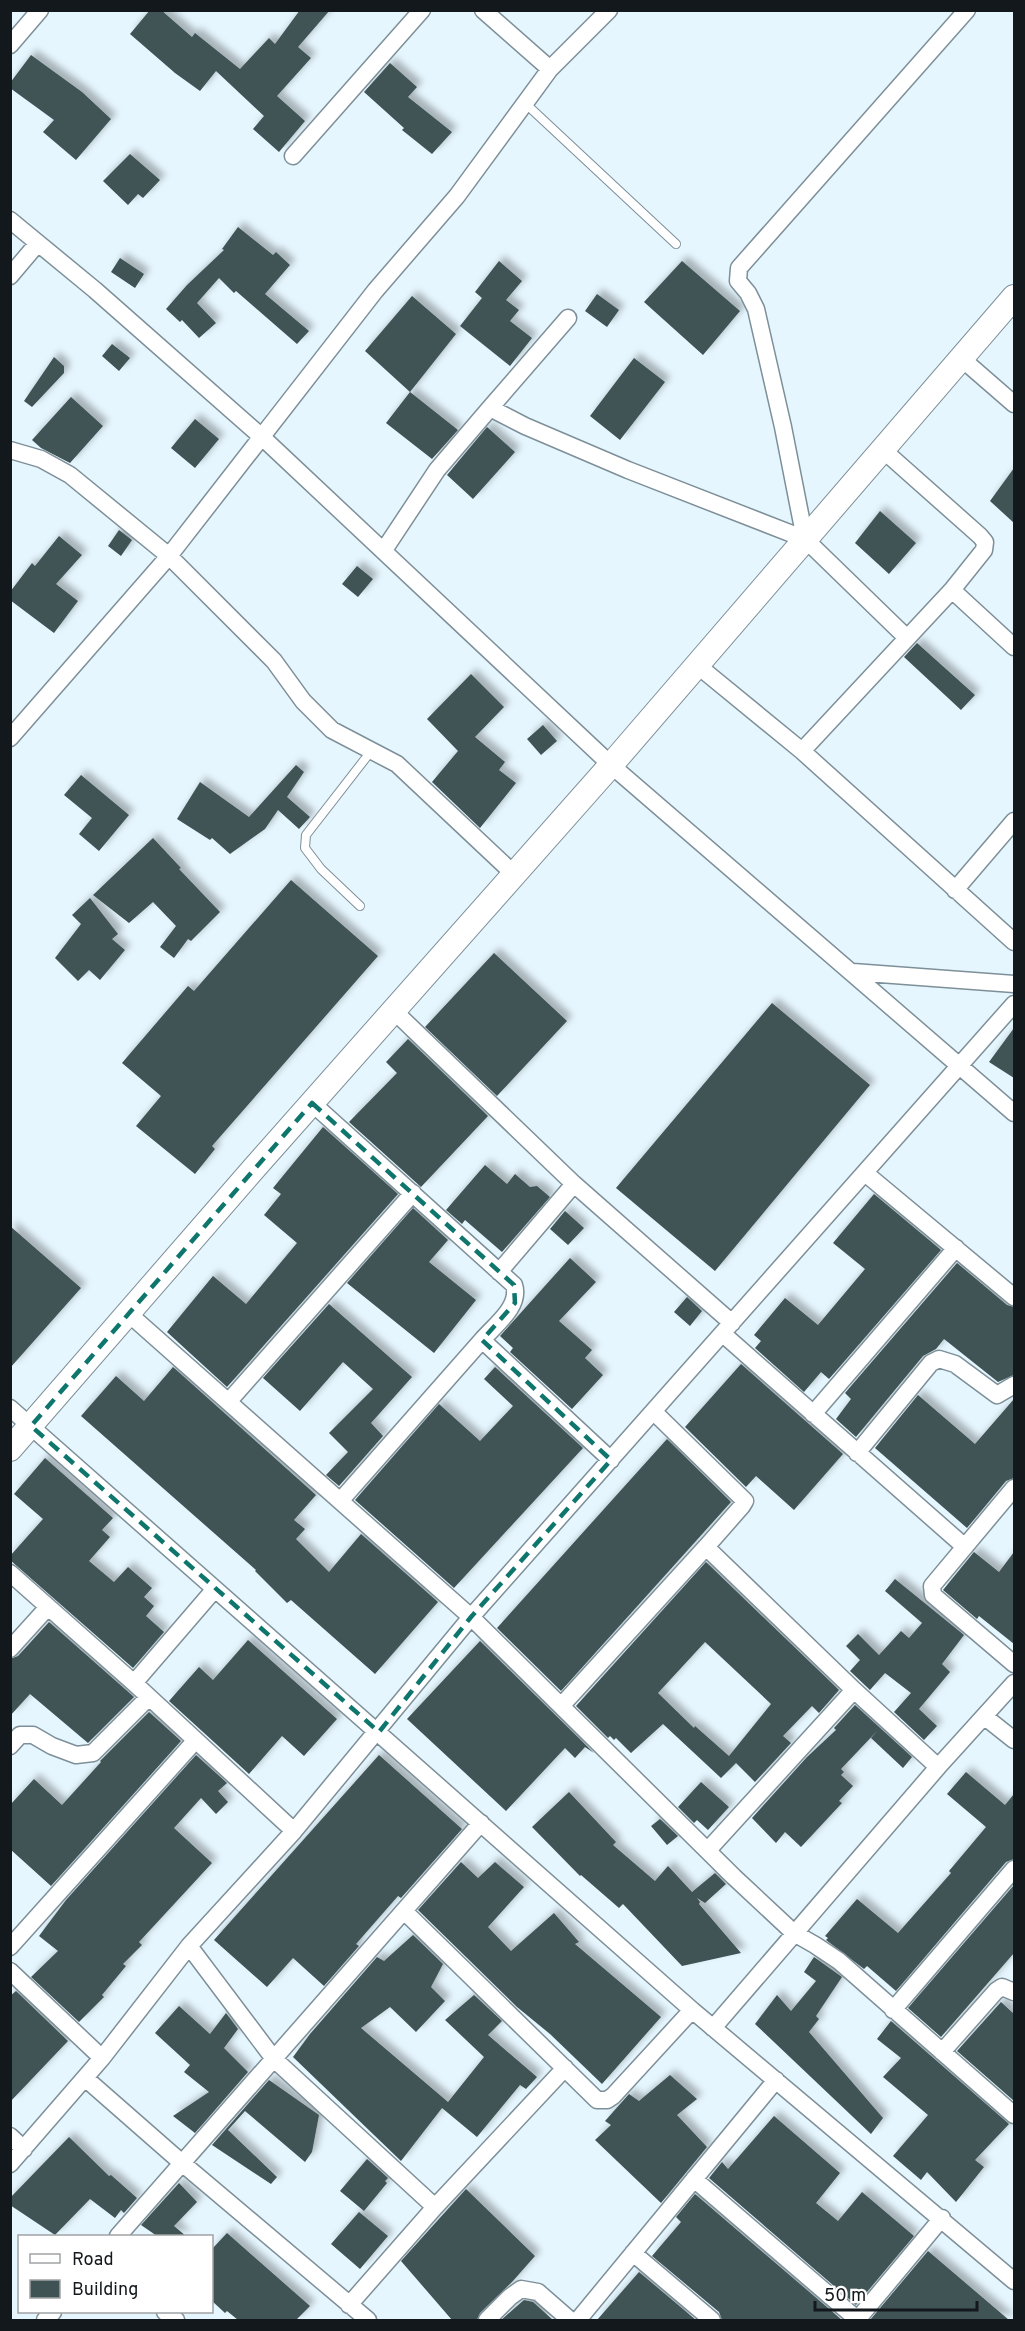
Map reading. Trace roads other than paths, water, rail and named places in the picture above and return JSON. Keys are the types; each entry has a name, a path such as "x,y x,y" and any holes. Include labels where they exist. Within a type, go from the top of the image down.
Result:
{"street":[{"path":"10,45 40,10"},
{"path":"293,156 422,10"},
{"path":"483,10 550,69"},
{"path":"10,738 169,556 375,291 457,196 550,69 609,10"},
{"path":"805,539 783,427 756,309 748,293 738,281 739,268 967,10"},
{"path":"10,220 263,438 611,765 1014,1113"},
{"path":"10,276 38,243"},
{"path":"10,1449 611,765 1014,297"},
{"path":"384,550 437,470 568,318"},
{"path":"961,358 1014,404"},
{"path":"490,408 525,426 628,470 805,539 907,638"},
{"path":"802,751 952,590 984,550 985,542 980,536 882,449"},
{"path":"10,450 41,459 70,475 169,556 274,661 303,701 332,730 397,764 515,875"},
{"path":"952,590 1014,647"},
{"path":"697,665 802,751 1014,942"},
{"path":"955,890 1014,821"},
{"path":"853,972 1014,984"},
{"path":"10,2164 102,2058 189,1946 294,1831 471,1617 961,1067 1014,1004"},
{"path":"394,1011 727,1328 813,1414 965,1547"},
{"path":"312,1103 514,1285 517,1294 515,1303 340,1500"},
{"path":"865,1173 1014,1297"},
{"path":"499,1272 574,1184"},
{"path":"229,1401 413,1193"},
{"path":"813,1414 956,1248"},
{"path":"129,1314 471,1617 794,1933 838,1961 1014,2115"},
{"path":"482,1340 611,1460"},
{"path":"857,1453 931,1363 939,1359 955,1364 997,1395 1014,1385"},
{"path":"10,1408 214,1590 379,1731 692,2010 942,2218 1014,2281"},
{"path":"562,1705 745,1501 654,1412"},
{"path":"1014,1488 932,1586 933,1595 1014,1664"},
{"path":"706,1547 854,1690 938,1767"},
{"path":"10,1573 134,1683 294,1831"},
{"path":"134,1683 214,1590"},
{"path":"10,1649 48,1607"},
{"path":"713,2028 938,1767 1014,1683"},
{"path":"708,1850 854,1690"},
{"path":"10,1746 20,1735 33,1735 52,1746 76,1755 93,1753 149,1697"},
{"path":"985,1717 1014,1740"},
{"path":"10,1947 195,1741"},
{"path":"119,2235 481,1823"},
{"path":"893,2010 1014,1869"},
{"path":"405,1911 597,2100 607,2100 692,2010"},
{"path":"189,1946 274,2059 435,2207"},
{"path":"10,1971 102,2058"},
{"path":"942,2052 996,1991 1002,1987 1014,1992"},
{"path":"349,2305 435,2207 565,2068"},
{"path":"85,2078 368,2320"},
{"path":"578,2320 776,2080"},
{"path":"10,2136 24,2149"},
{"path":"694,2179 858,2320 942,2218"},
{"path":"633,2253 712,2320"},
{"path":"487,2320 521,2289 530,2289 538,2292 570,2320"}],"lane":[{"path":"526,104 675,244"},
{"path":"360,906 321,869 305,848 306,835 372,750"}]}
